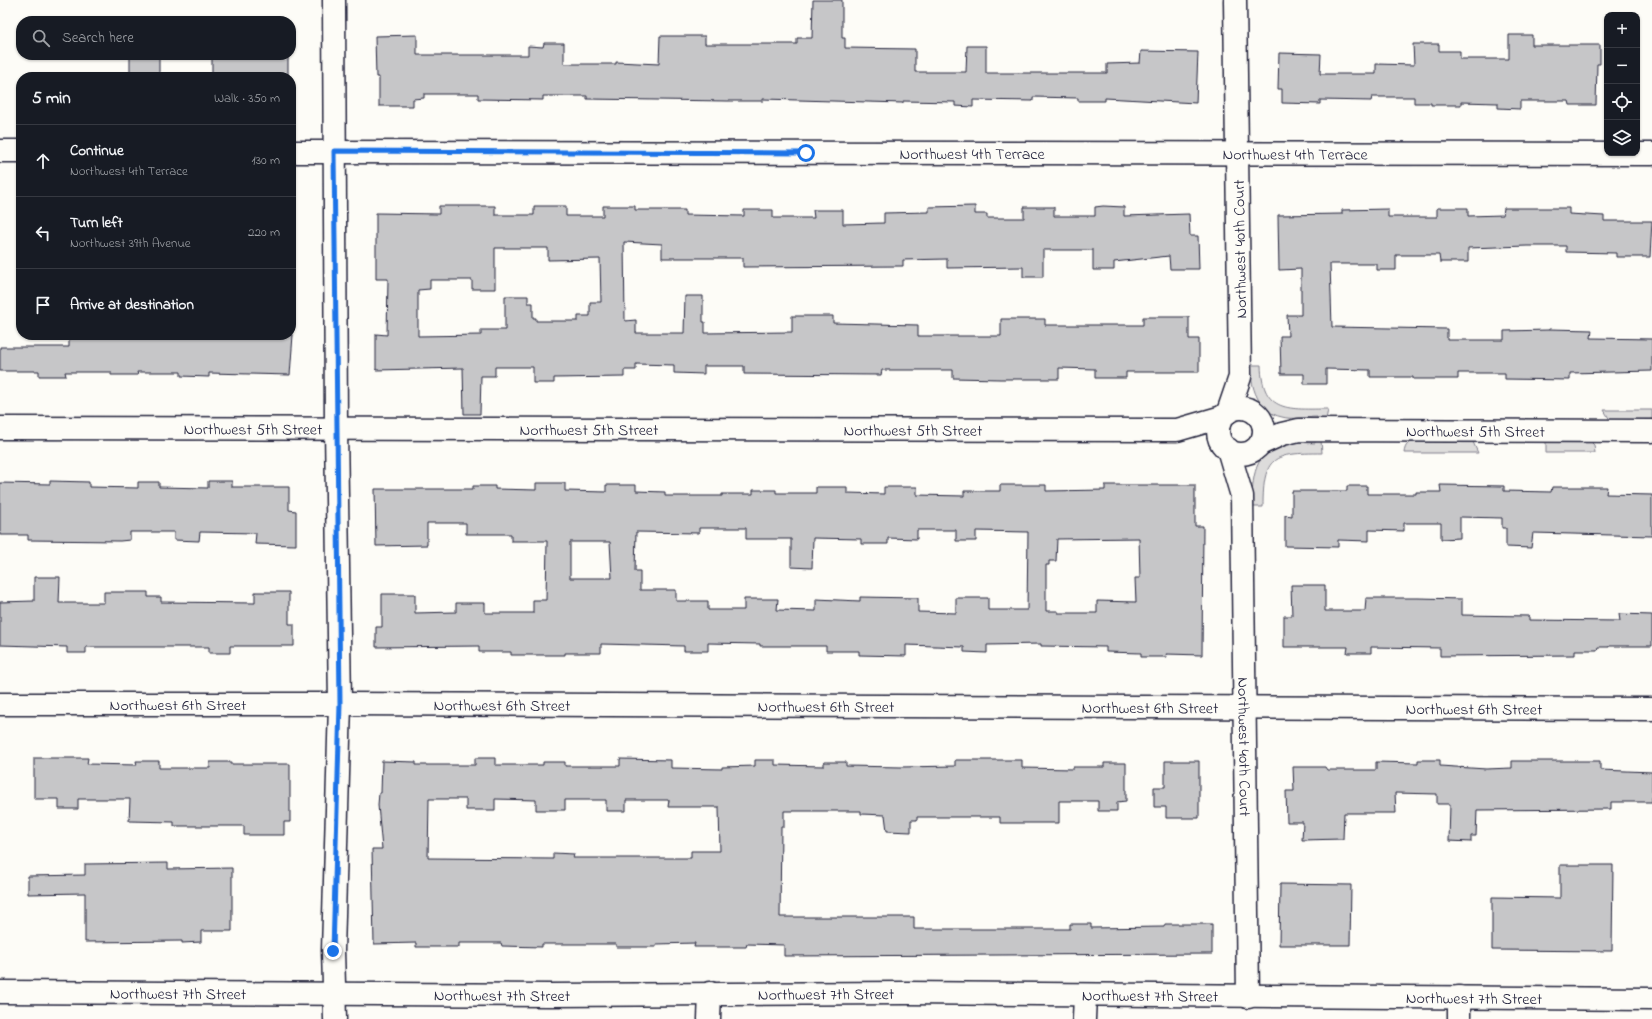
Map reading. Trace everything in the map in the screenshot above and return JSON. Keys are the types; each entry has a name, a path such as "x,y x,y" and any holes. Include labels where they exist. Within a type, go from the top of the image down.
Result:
{"street":[{"path":"334,0 336,428 340,704 333,951 335,1019"},
{"name":"Northwest 40th Court","path":"1235,0 1240,377 1255,415"},
{"path":"0,151 16,151"},
{"name":"Northwest 4th Terrace","path":"296,152 1652,154"},
{"name":"Northwest 40th Court","path":"1225,414 1240,377"},
{"path":"1242,408 1255,415 1263,431 1258,446 1241,453 1235,453 1226,447 1218,435 1218,428 1225,414 1242,408"},
{"name":"Northwest 5th Street","path":"0,428 1178,430 1225,414"},
{"name":"Northwest 5th Street","path":"1255,415 1299,430"},
{"name":"Northwest 5th Street","path":"1178,430 1226,447"},
{"name":"Northwest 5th Street","path":"1258,446 1282,434 1299,430 1652,431"},
{"name":"Northwest 40th Court","path":"1242,496 1258,446"},
{"name":"Northwest 40th Court","path":"1226,447 1242,496 1248,997"},
{"name":"Northwest 6th Street","path":"0,704 1652,709"},
{"name":"Northwest 7th Street","path":"0,992 550,995 710,993 1652,999"},
{"path":"709,1019 710,993"},
{"path":"1084,1019 1085,995"},
{"path":"1459,997 1459,1019"}],"shaded area":[{"path":"1250,365 1261,365 1263,381 1267,393 1273,400 1290,408 1328,409 1326,420 1317,421 1317,417 1286,418 1273,414 1267,410 1257,397 1252,381"},
{"path":"1604,410 1652,410 1652,421 1610,420"},
{"path":"1316,440 1321,440 1322,453 1292,454 1274,461 1265,477 1263,507 1252,507 1254,476 1261,459 1267,452 1276,446 1287,443 1315,443"},
{"path":"1416,441 1473,442 1478,453 1404,453 1407,444"},
{"path":"1590,441 1594,445 1595,453 1546,453 1546,442"}],"building":[{"path":"813,0 842,0 842,38 845,38 845,48 915,49 915,72 966,72 967,46 986,46 986,73 1107,73 1107,64 1140,63 1141,51 1198,52 1196,103 1105,98 1105,101 1078,101 1078,98 1033,97 1033,101 973,100 973,107 955,106 955,102 903,101 903,103 763,99 763,101 727,101 587,99 587,96 543,96 543,100 478,99 478,94 424,94 424,98 413,99 413,106 379,106 379,77 376,77 375,36 417,35 417,55 528,55 528,46 543,47 544,43 564,43 564,64 616,64 616,62 659,64 660,36 705,36 705,44 797,44 797,38 812,38"},
{"path":"1509,35 1532,35 1532,45 1600,45 1600,64 1597,64 1596,105 1570,105 1569,101 1520,101 1520,109 1498,108 1498,103 1461,102 1461,105 1431,105 1431,103 1414,103 1414,97 1372,97 1371,101 1320,100 1320,104 1282,103 1282,89 1278,89 1279,53 1321,54 1320,74 1376,74 1376,64 1414,65 1413,44 1439,44 1439,51 1460,51 1460,59 1509,59"},
{"path":"130,60 159,60 159,72 130,72"},
{"path":"212,60 288,60 288,72 212,72"},
{"path":"439,206 495,206 495,215 534,215 534,206 566,206 566,216 603,216 603,206 635,206 635,210 685,210 685,215 744,216 744,210 773,210 773,218 814,218 813,210 843,210 843,224 884,223 884,213 929,212 929,207 975,206 975,214 987,214 987,218 1024,218 1024,207 1054,207 1054,216 1095,216 1095,207 1103,206 1124,207 1124,216 1189,214 1190,236 1198,236 1199,269 1170,269 1169,256 1114,262 1114,270 1093,270 1093,250 1043,250 1043,277 1023,277 1023,267 947,268 947,259 903,260 903,266 743,267 743,258 662,258 662,244 624,242 625,321 636,320 636,333 684,333 685,296 703,296 703,322 705,322 705,333 792,332 792,316 833,316 833,323 918,325 918,336 1001,336 1001,319 1045,319 1045,325 1143,325 1143,317 1189,317 1189,339 1199,339 1199,372 1126,372 1126,378 1095,378 1095,369 1059,368 1059,379 1000,379 953,378 953,370 882,370 881,375 744,374 744,366 704,366 704,374 674,373 674,365 636,364 636,370 624,370 624,377 554,378 554,383 533,383 533,367 495,367 495,376 481,376 480,414 464,414 463,368 376,370 376,334 387,335 388,279 376,279 376,213 439,214","holes":["495,248 548,248 548,260 600,259 601,302 590,302 590,316 578,316 578,321 536,321 536,318 533,318 533,303 528,303 528,296 505,296 505,330 481,330 481,335 418,336 418,290 430,289 430,280 472,280 472,289 495,289"]},
{"path":"1437,208 1468,208 1468,216 1503,215 1504,208 1569,208 1569,214 1604,216 1604,221 1652,221 1650,257 1616,257 1616,253 1566,252 1566,246 1527,246 1468,248 1468,262 1440,262 1439,255 1396,255 1396,270 1377,270 1377,264 1330,264 1332,327 1447,329 1447,340 1504,340 1504,331 1549,329 1592,330 1591,338 1652,339 1652,371 1570,373 1570,380 1505,379 1505,373 1458,373 1458,379 1413,379 1413,377 1370,377 1370,370 1326,369 1326,384 1304,384 1304,374 1281,374 1280,336 1288,336 1287,315 1301,315 1301,269 1279,270 1278,215 1342,214 1342,210 1388,209 1388,217 1437,217"},
{"path":"69,340 293,340 290,375 209,373 209,377 181,376 181,372 137,372 138,375 111,375 111,372 65,372 66,376 39,376 39,371 0,371 0,347 69,347"},
{"path":"50,481 89,482 89,487 138,488 138,482 159,482 159,487 208,488 208,481 232,481 232,487 289,487 289,510 296,511 296,545 255,544 256,533 200,532 199,541 174,540 174,532 130,532 130,540 120,541 28,540 28,535 0,535 0,483 50,484"},
{"path":"536,483 565,483 565,491 606,492 606,485 636,485 636,491 665,492 665,496 722,496 722,494 753,494 753,490 776,490 776,493 816,493 816,487 847,487 847,493 884,494 884,487 917,487 917,495 964,496 964,491 1000,491 1000,485 1046,485 1046,491 1105,490 1105,485 1195,485 1195,526 1203,526 1202,655 1166,654 1167,657 1141,657 1141,653 1106,652 1106,647 1041,646 1041,644 987,645 987,653 964,652 964,647 906,645 906,656 859,655 859,651 826,651 826,646 760,646 760,644 708,643 708,651 684,651 684,646 601,644 601,653 565,653 565,655 511,655 511,652 479,652 479,646 376,647 376,627 382,627 382,594 415,594 415,613 456,612 456,603 485,603 485,613 533,613 533,600 546,600 547,541 511,541 511,534 466,534 466,523 427,523 427,545 376,546 375,489 473,489 473,486 495,486 495,489 536,490","holes":["699,528 746,528 746,539 791,539 791,567 812,568 813,538 861,539 861,544 888,544 888,538 917,539 917,530 956,530 956,541 976,541 976,531 1028,532 1027,610 988,610 988,598 956,598 956,613 918,612 918,598 860,597 860,601 816,599 816,611 777,610 778,599 744,599 744,610 708,610 708,601 676,601 676,590 640,590 640,571 635,571 636,532 699,533","1139,538 1140,578 1135,578 1136,602 1097,601 1097,613 1058,613 1058,611 1046,611 1046,565 1049,565 1049,561 1056,561 1057,539","570,542 610,542 612,578 570,578"]},
{"path":"1440,485 1504,486 1504,491 1551,492 1552,487 1607,487 1606,494 1652,495 1652,536 1533,533 1531,548 1506,547 1506,528 1502,528 1502,518 1460,517 1460,538 1441,539 1441,523 1404,523 1404,531 1369,530 1369,541 1338,540 1338,547 1285,546 1285,515 1292,516 1292,491 1347,491 1347,486 1367,486 1367,494 1416,494 1416,492 1441,492"},
{"path":"34,577 60,577 59,603 104,603 104,592 148,592 148,597 161,597 161,602 255,603 255,592 289,592 289,624 294,624 294,646 230,646 230,653 209,653 209,647 86,647 86,653 67,653 67,647 0,645 0,602 34,601"},
{"path":"1291,585 1325,585 1325,611 1365,611 1366,598 1418,598 1462,599 1462,615 1529,616 1529,620 1620,621 1619,614 1652,615 1652,646 1598,647 1597,650 1575,650 1575,655 1440,656 1440,648 1371,647 1371,653 1347,653 1348,647 1284,647 1284,616 1292,616"},
{"path":"34,758 88,758 87,764 137,765 136,761 159,761 159,768 210,768 210,762 230,762 230,764 290,764 290,822 284,822 284,835 244,835 244,826 174,826 174,822 129,821 130,799 78,799 78,809 59,809 59,799 34,799"},
{"path":"475,758 495,758 495,765 543,765 543,762 565,762 565,766 620,766 620,759 671,760 671,768 722,769 722,767 755,766 755,760 775,760 775,765 824,766 824,762 846,762 846,766 901,767 955,766 955,760 1022,760 1022,768 1073,769 1073,767 1104,767 1104,763 1126,763 1126,801 1117,802 1117,811 1098,811 1098,801 1059,801 1059,823 1000,823 1000,817 917,817 917,820 911,820 911,832 887,831 885,815 861,814 861,811 784,811 784,827 781,827 780,917 914,917 914,929 1070,929 1070,924 1091,924 1091,928 1164,927 1165,924 1212,924 1212,954 784,956 784,945 747,944 746,947 694,947 695,943 656,944 656,947 616,947 616,944 542,944 542,947 502,946 501,943 459,943 459,947 416,947 416,943 374,944 372,849 382,849 378,805 379,793 381,793 382,761 416,762 416,765 475,765","holes":["429,799 466,799 466,810 495,810 495,799 536,800 536,810 565,810 565,800 606,800 606,811 626,811 626,800 669,800 668,807 719,807 720,851 691,851 691,858 573,858 574,854 553,853 553,859 428,858"]},
{"path":"1418,760 1440,760 1440,766 1486,769 1512,768 1512,761 1600,761 1600,770 1652,772 1652,802 1611,802 1611,809 1477,810 1476,836 1471,836 1471,842 1449,841 1450,804 1437,804 1437,794 1395,793 1396,813 1344,813 1343,839 1302,840 1303,822 1287,822 1286,791 1294,791 1293,767 1325,767 1327,770 1376,770 1376,762 1418,763"},
{"path":"1165,761 1199,761 1199,818 1166,818 1166,807 1154,807 1154,787 1165,787"},
{"path":"168,863 168,869 232,868 232,931 201,931 201,942 85,942 85,893 28,894 28,876 85,875 85,864"},
{"path":"1560,865 1613,865 1612,951 1492,950 1492,897 1560,898"},
{"path":"1280,884 1351,885 1350,945 1279,945"}],"route":[{"path":"333,951 340,704 334,151 806,153"}]}
